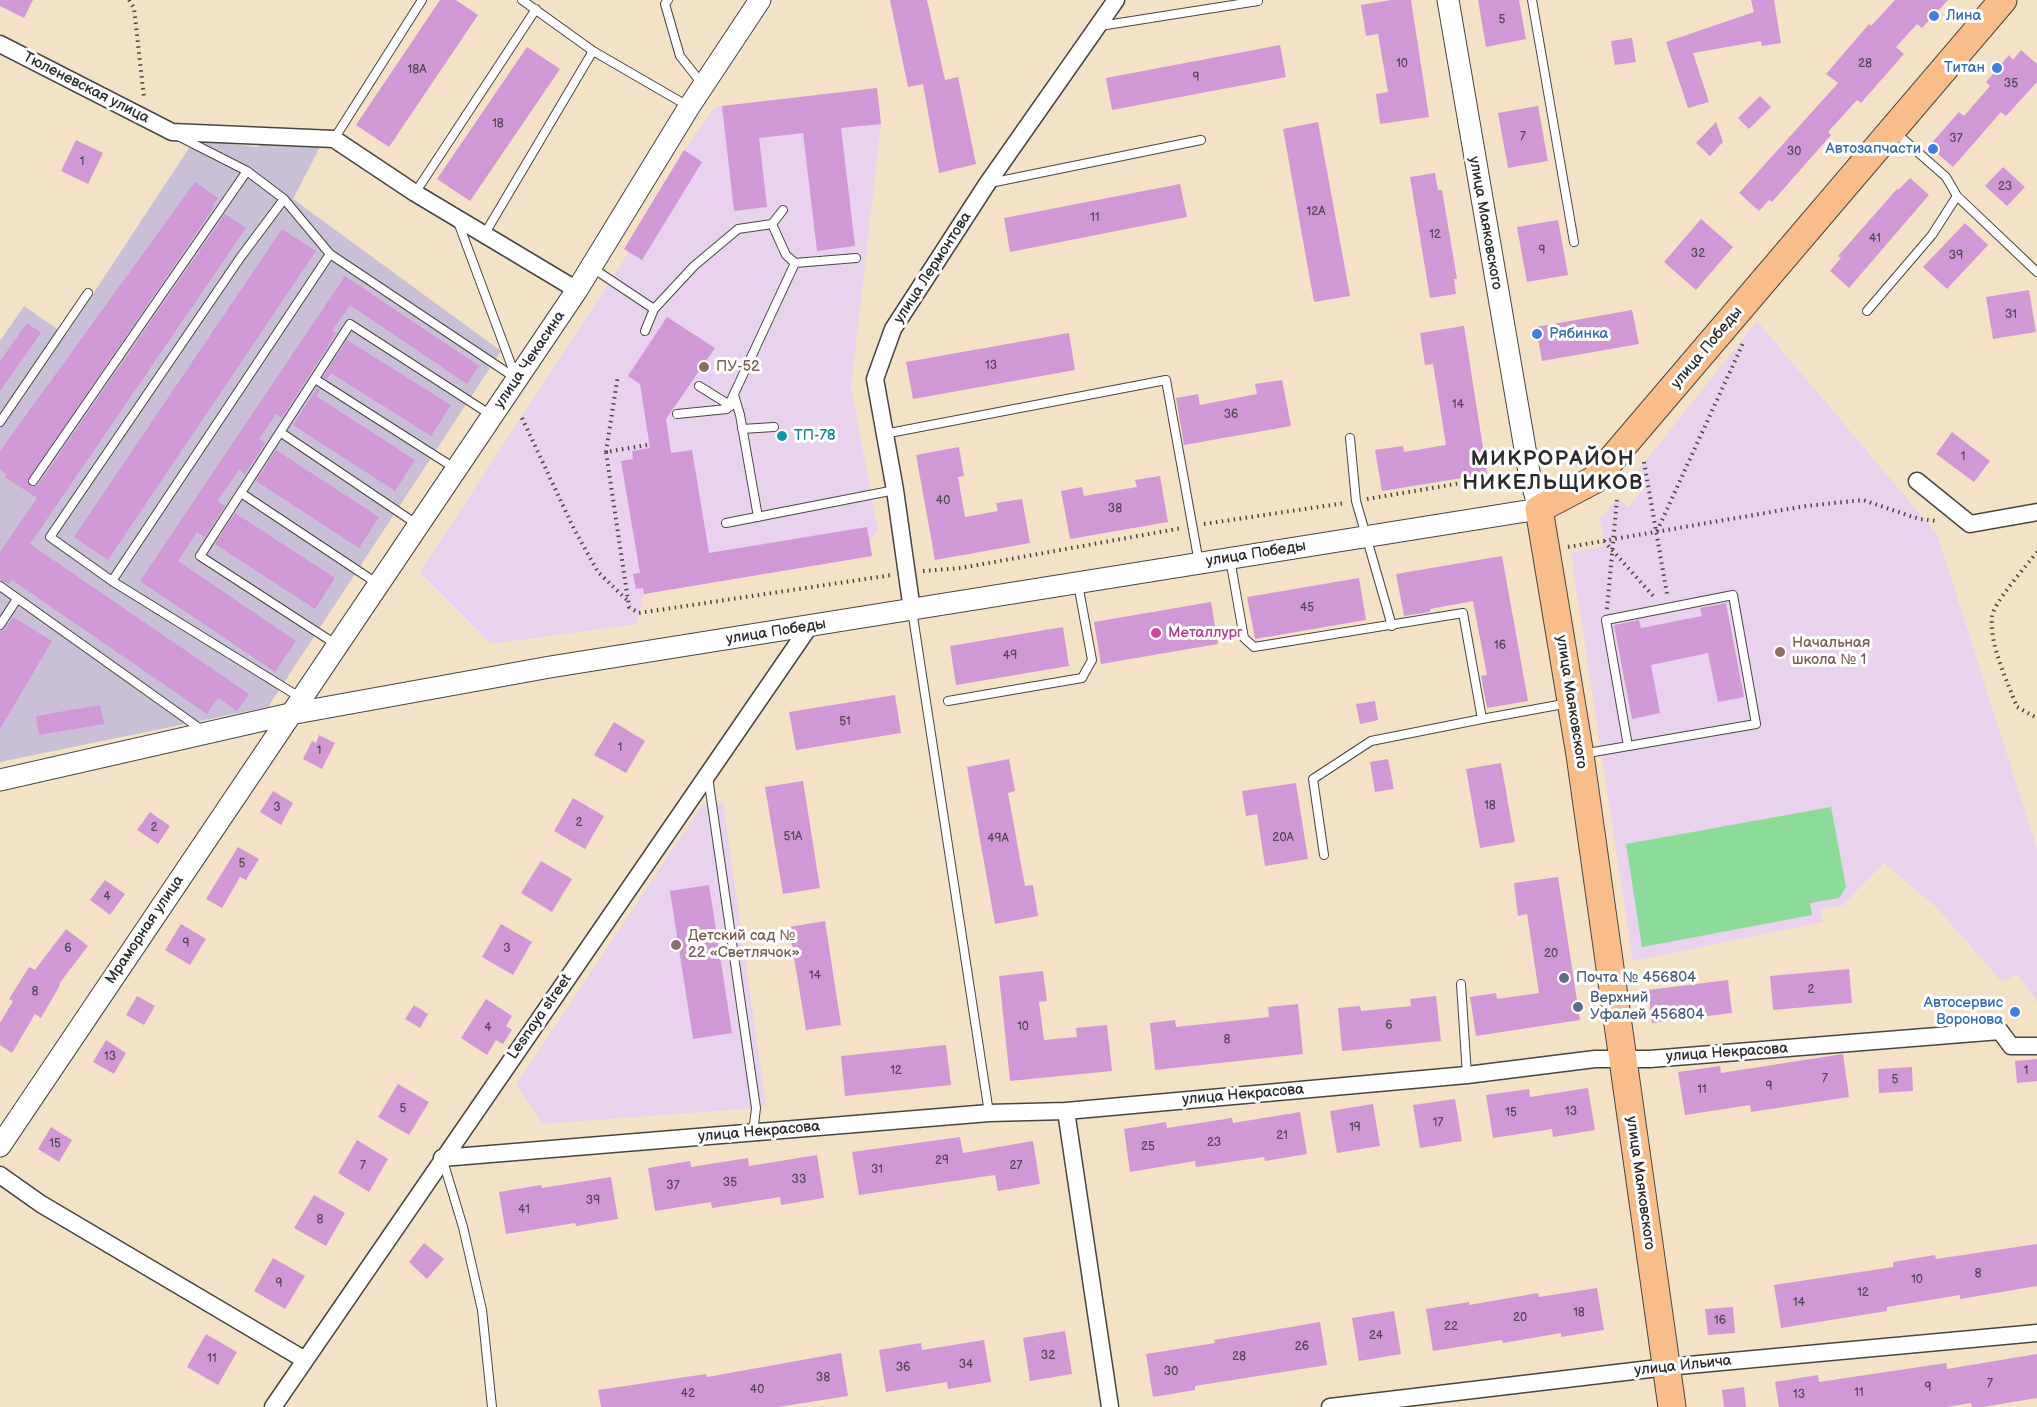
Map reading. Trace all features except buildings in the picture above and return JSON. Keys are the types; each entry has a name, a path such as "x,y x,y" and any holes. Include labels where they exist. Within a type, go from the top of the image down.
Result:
{"main road":[{"name":"улица Победы","path":"1539,509 1594,480 2004,0"},
{"name":"улица Маяковского","path":"1539,509 1580,755 1672,1407"}],"street":[{"name":"улица Чекасина","path":"295,706 577,290 689,107 760,0"},
{"name":"улица Лермонтова","path":"912,610 895,490 875,379 893,329 987,184 1116,0"},
{"name":"улица Маяковского","path":"1448,0 1528,472 1539,509"},
{"name":"Тюленевская улица","path":"0,44 172,132"},
{"path":"172,132 334,139 415,193 577,290"},
{"path":"1917,482 1970,524 2037,512"},
{"name":"улица Победы","path":"0,780 207,734 295,706 809,627 1539,509"},
{"name":"Lesnaya street","path":"273,1407 809,627"},
{"name":"Мраморная улица","path":"0,1146 295,706"},
{"name":"улица Некрасова","path":"442,1158 989,1113 1066,1111 1467,1075 1595,1059 1622,1060 2000,1031 2011,1046 2037,1046"},
{"path":"1066,1111 1110,1407"},
{"path":"0,1175 40,1204 305,1360"},
{"name":"улица Ильича","path":"1330,1407 1667,1367 2037,1333"}],"lane":[{"path":"334,139 422,0"},
{"path":"522,0 593,51 689,107"},
{"path":"668,0 666,4 680,56 703,85"},
{"path":"1532,0 1574,242"},
{"path":"1097,27 1258,1"},
{"path":"415,193 536,9"},
{"path":"484,235 593,51"},
{"path":"1893,130 1946,177 1957,196 2037,272"},
{"path":"172,132 247,171 284,199 330,254 517,378"},
{"path":"987,184 1201,140"},
{"path":"33,481 247,171"},
{"path":"1867,311 1932,235 1957,196"},
{"path":"284,199 240,258 50,537 295,706"},
{"path":"645,331 654,309 694,266 738,229 772,224 783,210"},
{"path":"456,218 517,378"},
{"path":"772,224 786,255 795,263 856,258"},
{"path":"112,581 330,254"},
{"path":"677,414 727,409 795,263"},
{"path":"591,267 654,309"},
{"path":"0,422 88,293"},
{"path":"337,645 200,556 350,324 492,416"},
{"path":"315,379 456,469"},
{"path":"884,434 1166,380 1199,563"},
{"path":"699,386 729,404 740,415"},
{"path":"734,395 740,415 758,518"},
{"path":"742,429 774,427"},
{"path":"280,432 418,525"},
{"path":"1350,438 1356,501 1392,626"},
{"path":"726,523 895,490"},
{"path":"241,493 378,584"},
{"path":"1229,558 1244,638 1254,647 1463,613 1482,719"},
{"path":"948,701 1082,678 1092,660 1078,584"},
{"path":"0,586 207,734"},
{"path":"1580,755 1756,724 1733,595 1606,620 1628,746"},
{"path":"0,625 17,599"},
{"path":"912,610 989,1113"},
{"path":"1324,855 1312,779 1371,741 1572,702"},
{"path":"708,775 756,1108 753,1133"},
{"path":"1461,984 1467,1075"},
{"path":"442,1158 463,1227 482,1310 492,1407"}],"path":[{"path":"129,0 134,8"},
{"path":"135,0 146,119"},
{"path":"1656,531 1747,334"},
{"path":"618,375 606,452 629,607 639,613 907,573 961,568 1193,526 1502,476"},
{"path":"522,418 574,529 598,572 628,600"},
{"path":"606,452 646,446"},
{"path":"1644,462 1667,608"},
{"path":"1606,620 1617,499"},
{"path":"1564,548 1806,506 1863,500 1918,519 1970,524"},
{"path":"1603,540 1667,608"},
{"path":"2037,552 2008,590 1992,616 1996,650 2017,707 2037,718"}],"shaded area":[{"name":"ПУ-52","path":"877,88 881,124 851,387 878,530 870,541 872,556 644,594 637,624 491,644 420,572 629,252 624,249 684,150 715,107"},
{"path":"291,129 320,147 293,199 501,351 268,707 0,762 0,341 24,306 66,335 195,139 257,147"},
{"name":"Начальная школа № 1","path":"1757,321 1937,534 2037,849 2037,1002 2017,974 2002,982 1936,907 1884,863 1844,905 1821,909 1823,922 1633,961 1571,553 1604,546 1600,518 1617,499 1629,507 1643,490 1632,478"},
{"name":"Детский сад № 22 «Светлячок»","path":"723,802 766,1105 756,1108 543,1124 516,1085 702,805"}],"green space":[{"path":"1831,807 1846,887 1839,898 1810,903 1812,915 1642,947 1626,844"}],"place":[{"name":"Лина","path":"1934,16"},
{"name":"Титан","path":"1997,68"},
{"name":"Автозапчасти","path":"1933,149"},
{"name":"Рябинка","path":"1537,334"},
{"name":"ПУ-52","path":"704,367"},
{"name":"ТП-78","path":"782,436"},
{"name":"Металлург","path":"1156,633"},
{"name":"Начальная школа № 1","path":"1780,652"},
{"name":"Детский сад № 22 «Светлячок»","path":"676,945"},
{"name":"Почта № 456804","path":"1564,978"},
{"name":"Верхний Уфалей 456804","path":"1578,1007"},
{"name":"Автосервис Воронова","path":"2015,1012"}],"district":[{"name":"МИКРОРАЙОН НИКЕЛЬЩИКОВ","path":"1553,472"}]}
